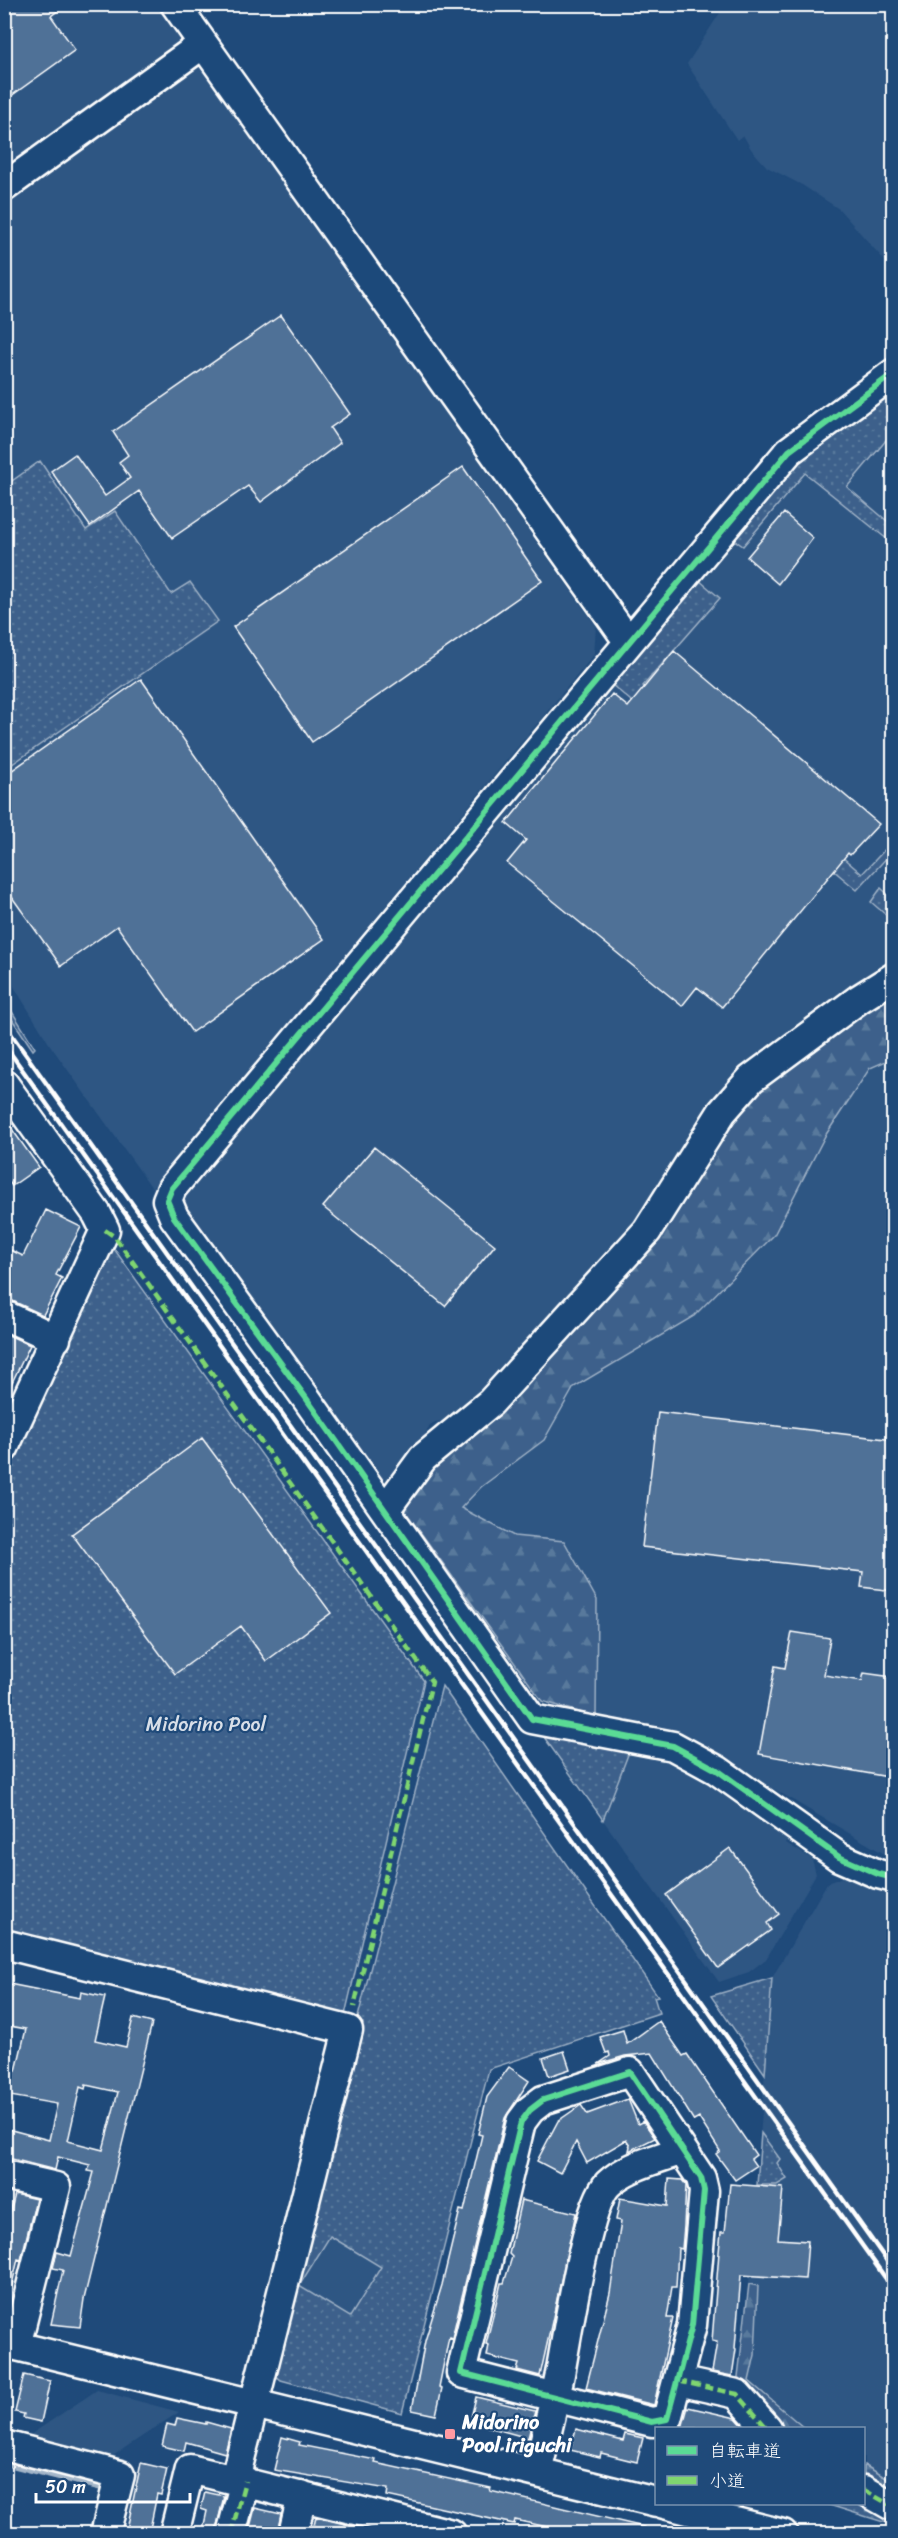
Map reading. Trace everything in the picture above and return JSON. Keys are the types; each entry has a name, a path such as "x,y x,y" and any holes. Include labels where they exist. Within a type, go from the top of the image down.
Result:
{"street":[{"path":"175,4 628,641"},
{"path":"4,187 204,44"},
{"path":"894,374 789,451 180,1179 167,1200 174,1217 532,1719 673,1746 717,1770 839,1857 878,1874 894,1878"},
{"path":"385,1510 423,1458 491,1402 647,1231 722,1112 751,1079 859,999 894,977"},
{"path":"4,1084 97,1214 105,1230 4,1448"},
{"path":"4,1316 56,1339"},
{"path":"4,1944 348,2030 252,2403 231,2534"},
{"path":"630,2072 701,2178 704,2191 692,2325 678,2380 667,2419 652,2422 461,2373 521,2122 530,2110 543,2100 630,2072"},
{"path":"537,2472 597,2198 607,2184 620,2174 682,2150"},
{"path":"4,2175 56,2187 10,2344 655,2502"},
{"path":"678,2380 737,2394 764,2426"},
{"path":"4,2445 120,2475 105,2534"},
{"path":"174,2534 190,2469 302,2496 401,2528 452,2534"},
{"path":"865,2491 894,2507"},
{"path":"292,2534 302,2496"},
{"path":"669,2505 739,2520 783,2534"}],"shaded area":[{"path":"5,5 157,5 182,40 180,50 5,175"},
{"path":"725,5 893,5 893,270 839,209 802,185 767,167 751,149 743,135 737,140 687,64"},
{"path":"191,65 201,67 596,626 594,655 152,1188 50,1045 5,972 5,199"},
{"path":"893,391 893,968 647,1210 480,1397 446,1421 435,1422 429,1427 413,1456 393,1482 381,1481 183,1205 185,1195 451,879 796,462"},
{"path":"893,990 893,1859 685,1737 654,1726 596,1717 542,1701 412,1486"},
{"path":"540,1732 681,1765 697,1773 788,1838 786,1843 812,1859 816,1874 766,1959 749,1972 719,1982"},
{"path":"843,1877 893,1895 893,2498 865,2483 865,2427 778,2427 737,2385 749,2284 772,1978 827,1883"},
{"path":"330,2235 381,2267 350,2317 299,2286"},
{"path":"97,2390 179,2412 102,2463 21,2441"}],"green space":[{"path":"893,391 893,432 847,487 893,526 893,544 805,473 743,546 733,539 796,462"},
{"path":"40,461 86,530 115,511 171,594 190,582 218,621 5,769 5,486"},
{"path":"699,580 720,598 643,686 862,874 893,841 893,851 857,890 612,685"},
{"path":"881,888 893,899 893,921 871,902"},
{"path":"893,990 893,1058 870,1068 825,1136 774,1235 694,1316 574,1387 544,1440 481,1487 461,1508 514,1536 564,1541 597,1600 596,1717 542,1701 403,1508 412,1486 759,1088"},
{"path":"4,999 35,1048 33,1050 5,1009"},
{"name":"Midorino Pool","path":"112,1246 424,1681 344,2019 5,1936 5,1492 14,1450"},
{"path":"442,1686 658,1996 654,1997 659,2013 489,2069 402,2413 281,2380 274,2374 320,2202 363,2023 357,2021","holes":["330,2236 381,2267 350,2317 299,2286"]},
{"path":"540,1732 629,1752 603,1820 544,1737"},
{"path":"772,1978 765,2074 711,1996"},
{"path":"761,2133 780,2159 777,2163 787,2179 777,2185 757,2185"},
{"path":"749,2284 758,2286 755,2355 749,2381 803,2427 778,2427 737,2385"},
{"path":"865,2466 893,2482 893,2498 865,2483"},
{"path":"865,2504 893,2517 893,2525 829,2505"}],"building":[{"path":"4,4 67,4 51,16 75,50 4,101"},
{"path":"281,315 350,414 330,428 340,443 261,502 248,486 172,538 139,491 90,526 51,471 75,454 105,496 130,478 119,462 128,455 113,432"},
{"path":"463,467 542,581 312,742 233,627"},
{"path":"784,513 813,538 778,584 747,557"},
{"path":"674,651 879,824 850,855 848,853 722,1007 697,987 682,1006 507,863 526,840 506,823 612,694 628,707"},
{"path":"141,679 324,939 192,1032 117,926 61,966 4,886 4,776"},
{"path":"4,1118 39,1167 12,1186 4,1175"},
{"path":"374,1147 495,1245 445,1306 323,1207"},
{"path":"46,1210 81,1227 56,1275 62,1278 43,1315 4,1297 4,1247 23,1256"},
{"path":"4,1333 30,1345 4,1399"},
{"path":"658,1412 894,1440 894,1591 861,1587 863,1572 642,1547"},
{"path":"202,1438 331,1613 266,1661 241,1626 175,1674 72,1534"},
{"path":"792,1632 830,1638 824,1675 862,1681 864,1673 892,1677 894,1778 759,1754 775,1666 785,1668"},
{"path":"730,1848 779,1914 767,1923 771,1930 718,1968 666,1895"},
{"path":"4,1983 80,1998 81,1992 105,1997 95,2040 126,2047 133,2018 152,2023 84,2299 80,2327 51,2324 63,2270 53,2268 57,2252 71,2256 94,2172 88,2171 90,2165 58,2157 55,2170 4,2157 4,2128 49,2140 57,2104 10,2096 12,2070 16,2071 26,2029 4,2025","holes":["86,2085 118,2092 103,2150 68,2141 80,2087 85,2089"]},
{"path":"659,2021 683,2056 687,2054 756,2155 751,2159 756,2166 735,2180 716,2154 720,2151 699,2118 694,2121 652,2053 625,2056 598,2064 610,2056 609,2052 606,2053 600,2037 623,2030 627,2044"},
{"path":"564,2051 570,2069 549,2076 543,2058"},
{"path":"509,2067 529,2081 505,2118 452,2338 449,2337 436,2415 412,2410 425,2341 442,2285 460,2210 464,2211 482,2135 478,2134 487,2097"},
{"path":"628,2099 638,2124 643,2121 655,2138 629,2151 630,2146 626,2140 587,2163 576,2142 560,2173 537,2161 558,2121 581,2105 587,2114"},
{"path":"669,2179 682,2180 686,2185 684,2226 682,2249 678,2248 676,2287 672,2287 667,2318 673,2318 654,2405 586,2388 610,2293 621,2221 616,2220 620,2198 667,2206"},
{"path":"730,2184 783,2188 778,2239 808,2241 805,2279 741,2275 732,2376 712,2372 717,2342 712,2341 719,2252 721,2232 725,2232"},
{"path":"15,2194 36,2199 21,2260 18,2259 11,2289 4,2288 4,2220 8,2221"},
{"path":"521,2200 576,2213 540,2376 517,2370 519,2364 487,2356 489,2345 486,2344 501,2283 504,2283 512,2257 509,2254"},
{"path":"24,2375 50,2381 41,2422 23,2418 24,2414 15,2412"},
{"path":"476,2397 535,2411 528,2438 470,2422"},
{"path":"688,2407 736,2418 744,2427 682,2427"},
{"path":"177,2418 206,2424 206,2422 231,2429 225,2453 186,2442 184,2451 162,2446 167,2424 175,2426"},
{"path":"576,2429 623,2441 625,2434 643,2438 637,2462 601,2453 600,2457 570,2450"},
{"path":"282,2437 300,2442 299,2445 376,2460 375,2463 491,2488 490,2491 644,2527 643,2534 549,2534 550,2529 547,2527 515,2520 514,2524 387,2496 388,2489 274,2470"},
{"path":"141,2463 167,2469 161,2495 157,2494 149,2534 126,2534"},
{"path":"205,2492 224,2496 215,2534 202,2534 207,2511 201,2509"},
{"path":"255,2508 281,2514 277,2534 249,2531"},
{"path":"316,2517 361,2528 360,2534 312,2534"}],"waterway":[{"path":"4,2463 106,2489"}],"railway":[{"path":"4,1024 894,2271"},
{"path":"4,1044 894,2290"}],"marked path":[{"path":"105,1230 115,1237 432,1682 354,2007"},
{"path":"678,2381 737,2394 766,2427"},
{"path":"231,2534 245,2481"},
{"path":"865,2491 894,2507"}],"cycle path":[{"path":"894,373 789,451 172,1188 167,1200 174,1217 306,1398 532,1719 673,1746 717,1770 839,1857 878,1874 894,1878"},
{"path":"630,2072 701,2178 704,2191 692,2325 667,2419 652,2422 461,2373 521,2122 530,2110 543,2100 630,2072"}],"place":[{"name":"Midorino Pool iriguchi","path":"450,2434"}]}
